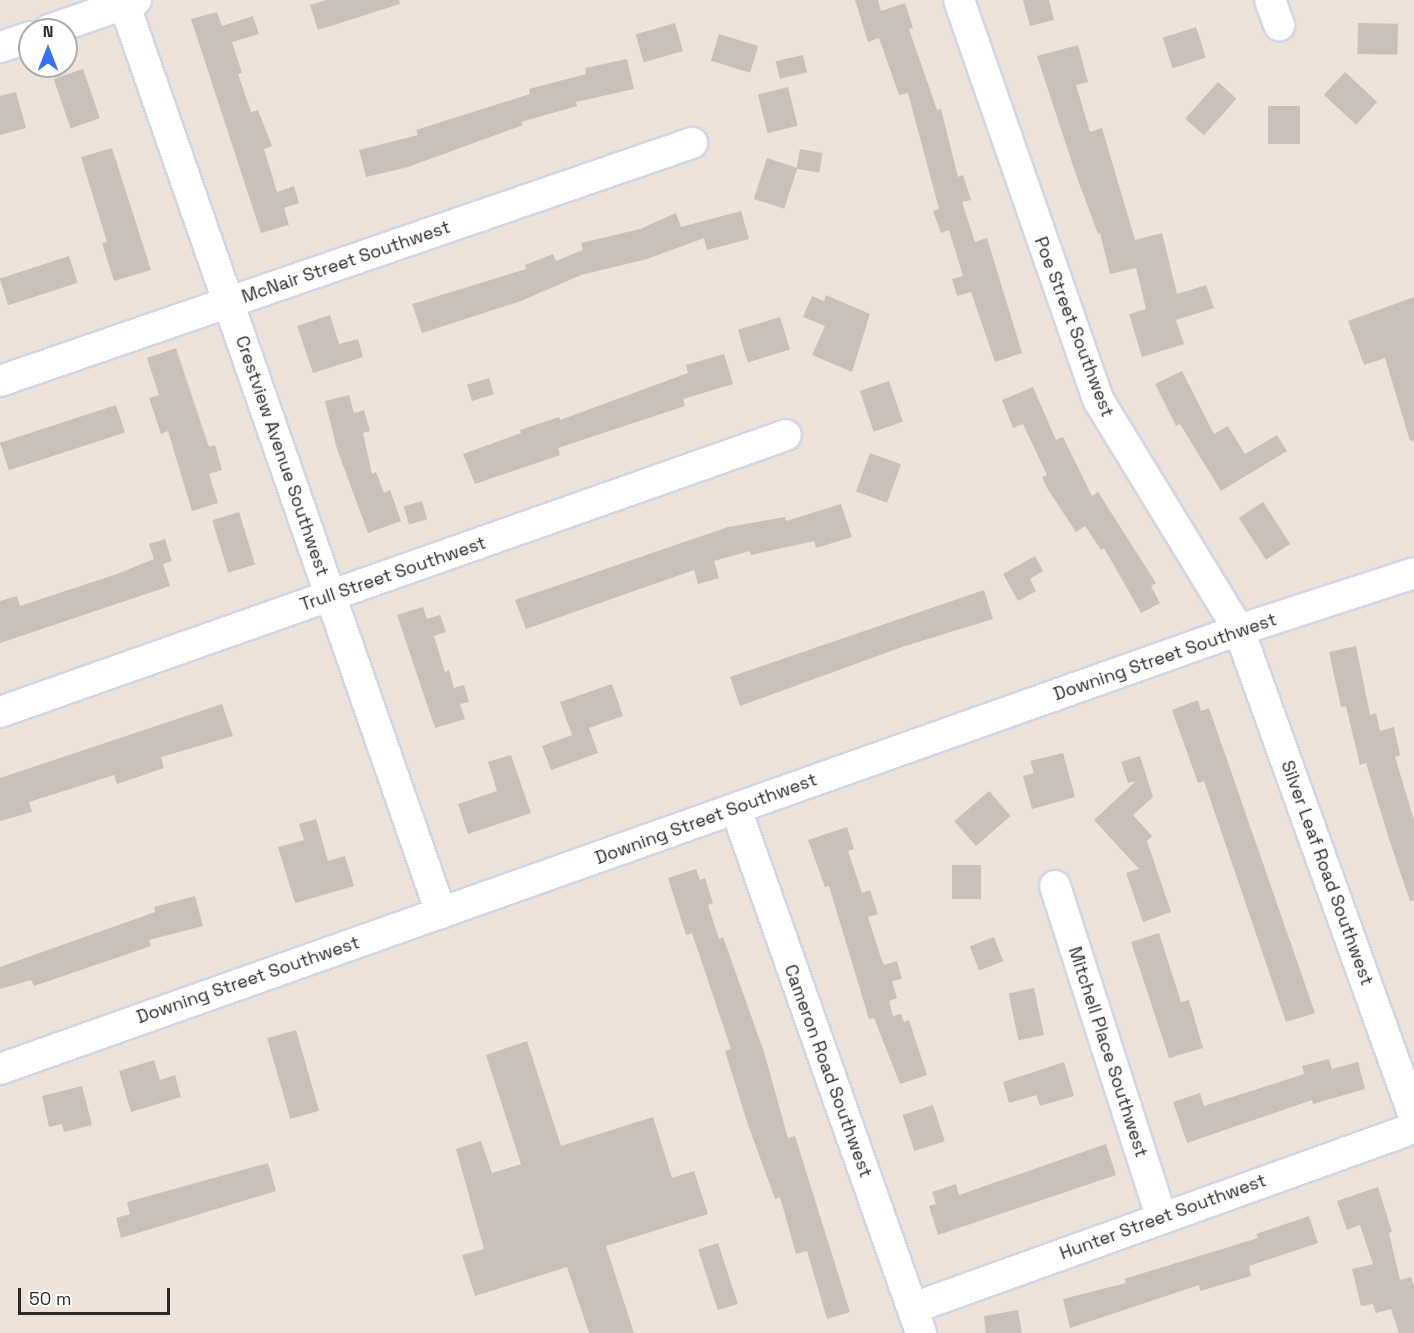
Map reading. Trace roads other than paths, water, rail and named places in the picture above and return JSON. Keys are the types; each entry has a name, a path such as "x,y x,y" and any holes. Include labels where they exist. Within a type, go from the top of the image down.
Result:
{"street":[{"name":"Poe Street Southwest","path":"959,0 1099,402 1239,630"},
{"path":"78,19 128,1"},
{"name":"Crestview Avenue Southwest","path":"128,1 228,302 441,913"},
{"path":"0,47 18,41"},
{"name":"McNair Street Southwest","path":"0,381 692,143"},
{"name":"Trull Street Southwest","path":"0,712 786,435"},
{"name":"Downing Street Southwest","path":"0,1069 1239,630 1414,573"},
{"name":"Silver Leaf Road Southwest","path":"1239,630 1414,1116"},
{"name":"Cameron Road Southwest","path":"735,809 917,1320"},
{"name":"Mitchell Place Southwest","path":"1055,886 1161,1217"},
{"name":"Hunter Street Southwest","path":"917,1320 1161,1217 1414,1128"}]}
